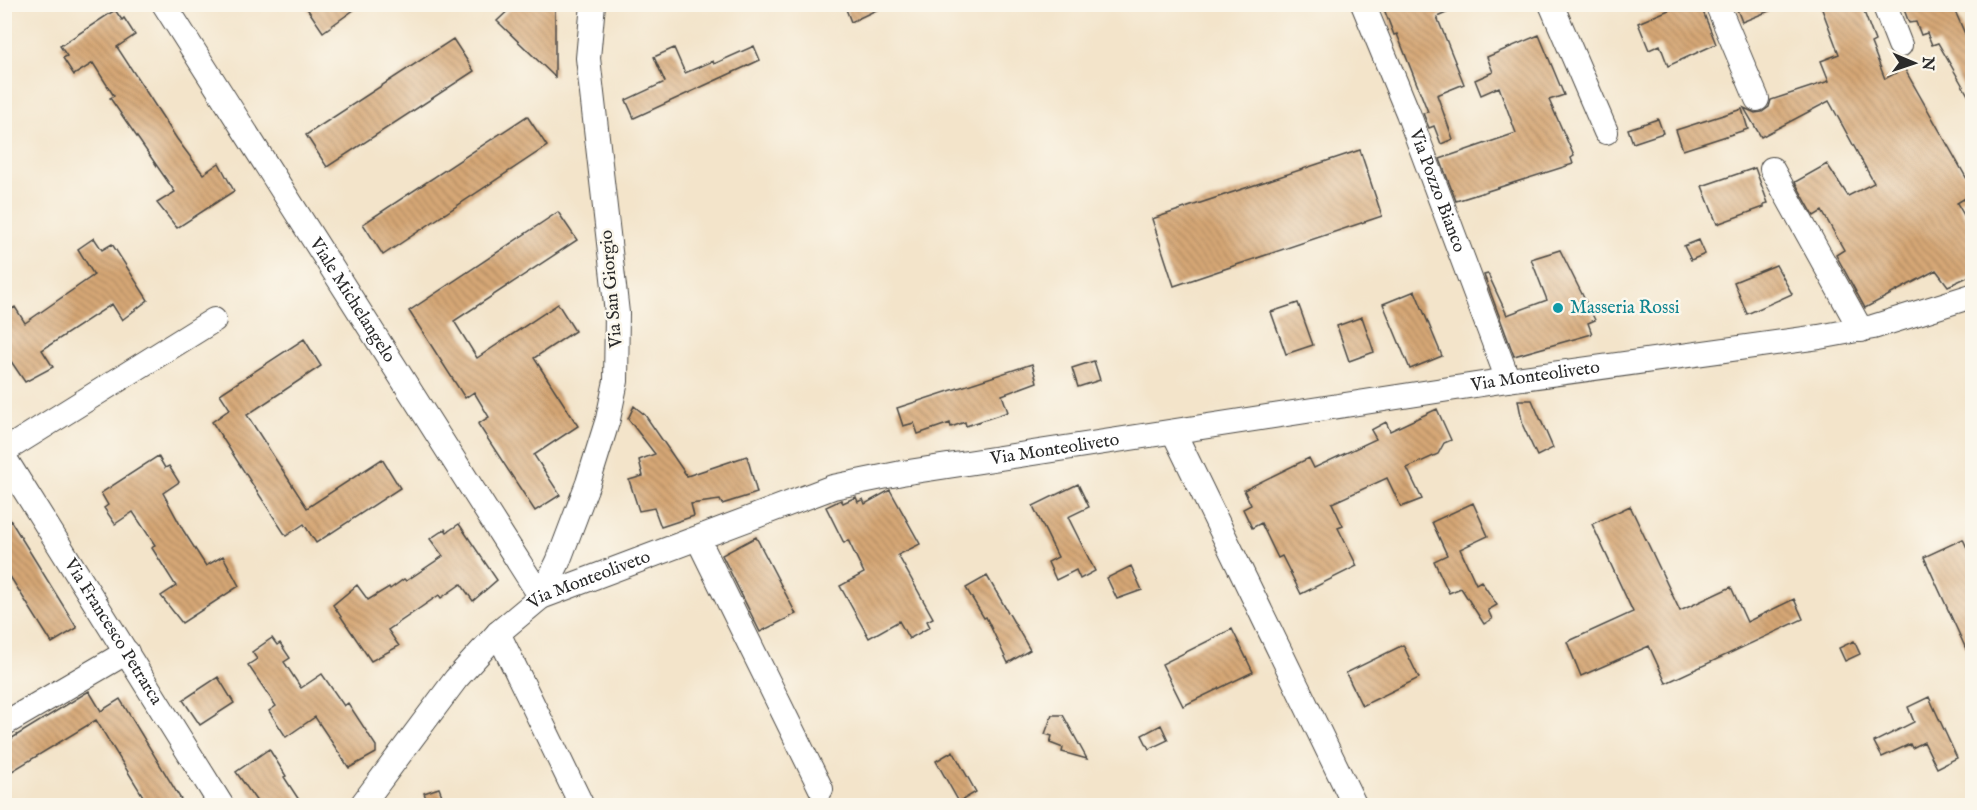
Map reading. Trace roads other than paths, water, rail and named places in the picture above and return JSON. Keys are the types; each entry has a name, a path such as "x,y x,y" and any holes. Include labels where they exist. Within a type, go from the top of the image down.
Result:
{"street":[{"name":"Viale Michelangelo","path":"164,4 541,597"},
{"name":"Via San Giorgio","path":"541,597 562,551 588,483 608,419 616,381 617,313 588,58 593,4"},
{"name":"Via Pozzo Bianco","path":"1363,4 1408,113 1508,380"},
{"path":"1551,4 1606,132"},
{"path":"1717,4 1757,99"},
{"path":"1884,4 1900,45"},
{"path":"1772,170 1861,330"},
{"name":"Via Monteoliveto","path":"361,806 456,679 498,633 541,597 833,487 902,473 1508,380 1861,330 1920,314 1972,296"},
{"path":"4,451 214,320"},
{"path":"1174,433 1355,806"},
{"name":"Via Francesco Petrarca","path":"4,457 127,652 214,803"},
{"path":"698,539 821,789"},
{"path":"498,633 582,806"},
{"path":"4,724 127,652"}],"place":[{"name":"Masseria Rossi","path":"1558,308"}]}
